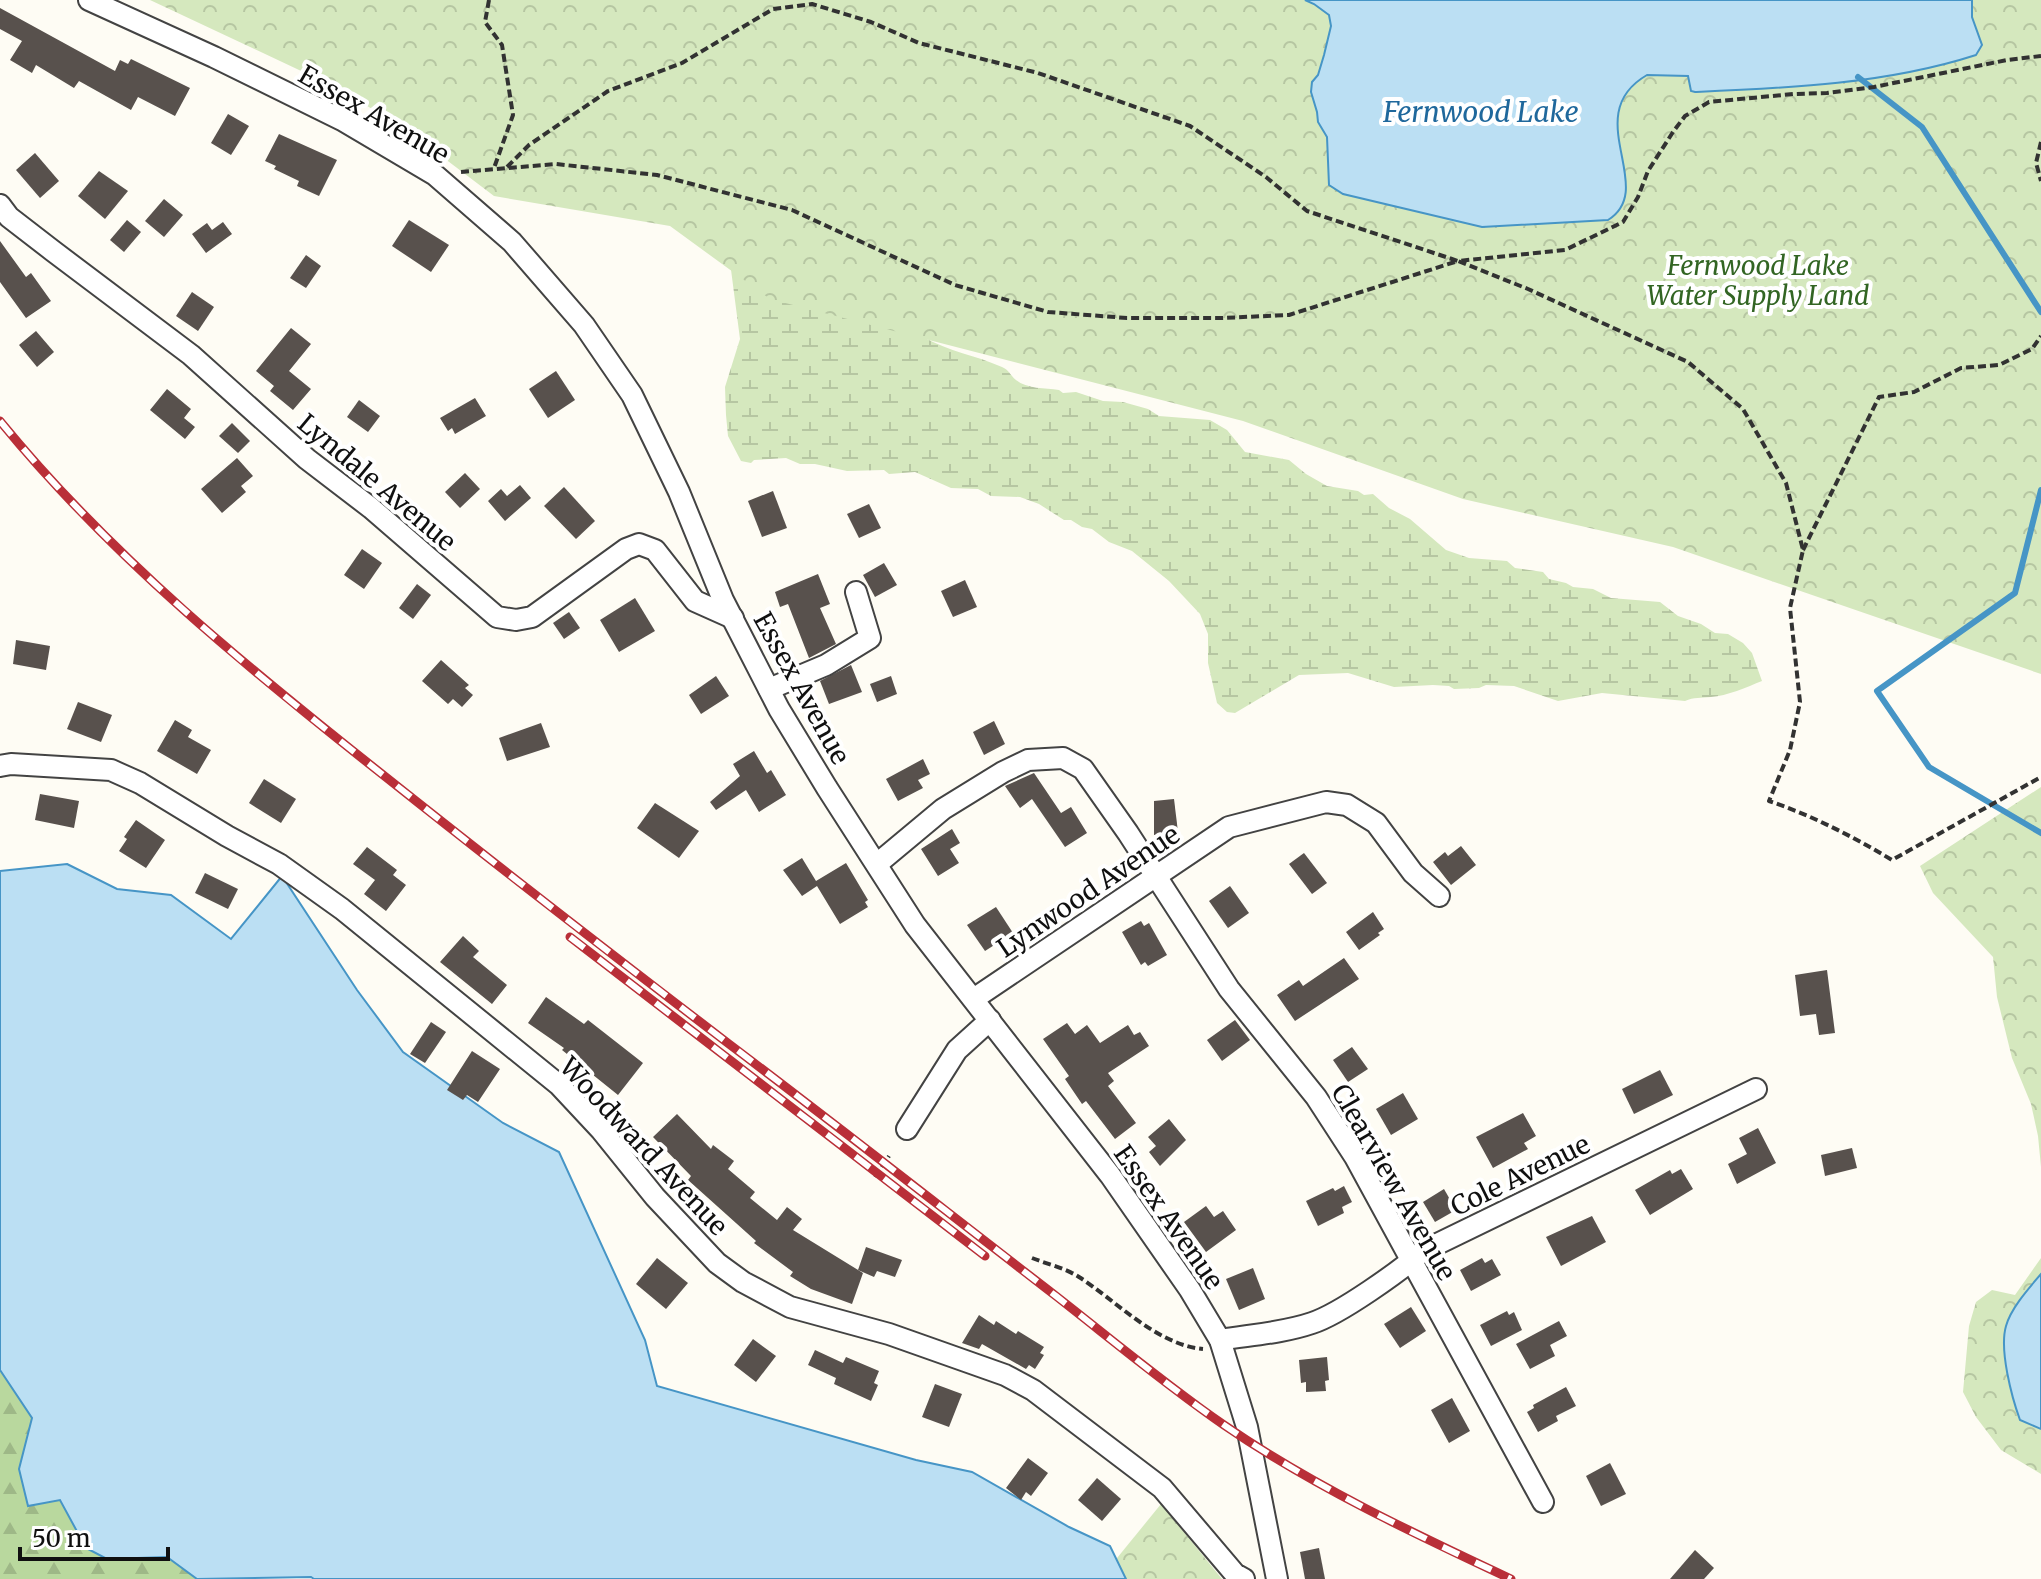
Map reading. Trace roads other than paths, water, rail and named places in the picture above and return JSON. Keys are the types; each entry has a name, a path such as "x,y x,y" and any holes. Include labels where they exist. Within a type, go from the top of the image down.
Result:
{"street":[{"name":"Essex Avenue","path":"89,0 342,120 435,175 512,242 584,325 632,395 679,492 723,600 769,689 827,788 915,925 975,998 1110,1175 1190,1290 1222,1345 1247,1427 1277,1579"},
{"name":"Lyndale Avenue","path":"0,205 9,217 191,355 307,459 383,518 497,617 516,620 532,617 626,549 639,544 655,550 695,601 733,618"},
{"path":"769,689 826,665 870,638 856,592"},
{"name":"Clearview Avenue","path":"877,864 943,809 1028,760 1063,758 1083,769 1229,989 1316,1097 1355,1157 1543,1502"},
{"name":"Woodward Avenue","path":"0,766 111,770 140,783 279,864 342,909 559,1085 601,1130 655,1197 717,1263 743,1282 790,1307 889,1334 1005,1375 1033,1390 1162,1488 1235,1574 1244,1579"},
{"name":"Lynwood Avenue","path":"975,998 1229,827 1326,802 1347,805 1376,823 1413,873 1439,896"},
{"path":"907,1129 957,1050 990,1020"},
{"name":"Cole Avenue","path":"1222,1345 1316,1322 1423,1251 1756,1089"}],"water":[{"name":"Fernwood Lake","path":"1305,0 1972,0 1972,17 1982,45 1976,55 1942,65 1872,78 1801,86 1695,92 1691,91 1688,76 1647,75 1628,91 1619,110 1618,130 1626,189 1621,206 1608,220 1482,227 1343,194 1329,185 1327,137 1318,122 1311,92 1331,26 1329,15"},
{"path":"67,864 117,889 171,895 231,939 282,876 357,990 403,1052 503,1123 559,1152 645,1340 657,1386 916,1460 972,1472 1069,1527 1110,1546 1126,1579 197,1579 167,1557 107,1559 86,1548 60,1500 28,1506 19,1469 32,1418 0,1370 0,871"},
{"path":"2041,1274 2041,1429 2020,1420 2010,1387 2004,1336 2012,1312"}],"waterway":[{"path":"1858,77 1922,127 2041,312"},
{"path":"2041,490 2015,593 1877,691 1929,767 2041,833"}],"railway":[{"path":"0,421 43,471 135,565 284,696 515,879 1160,1378 1224,1425 1293,1468 1401,1526 1511,1579"},
{"path":"570,937 985,1256"}],"park label":[{"name":"Fernwood Lake Water Supply Land","path":"1758,280"}]}
